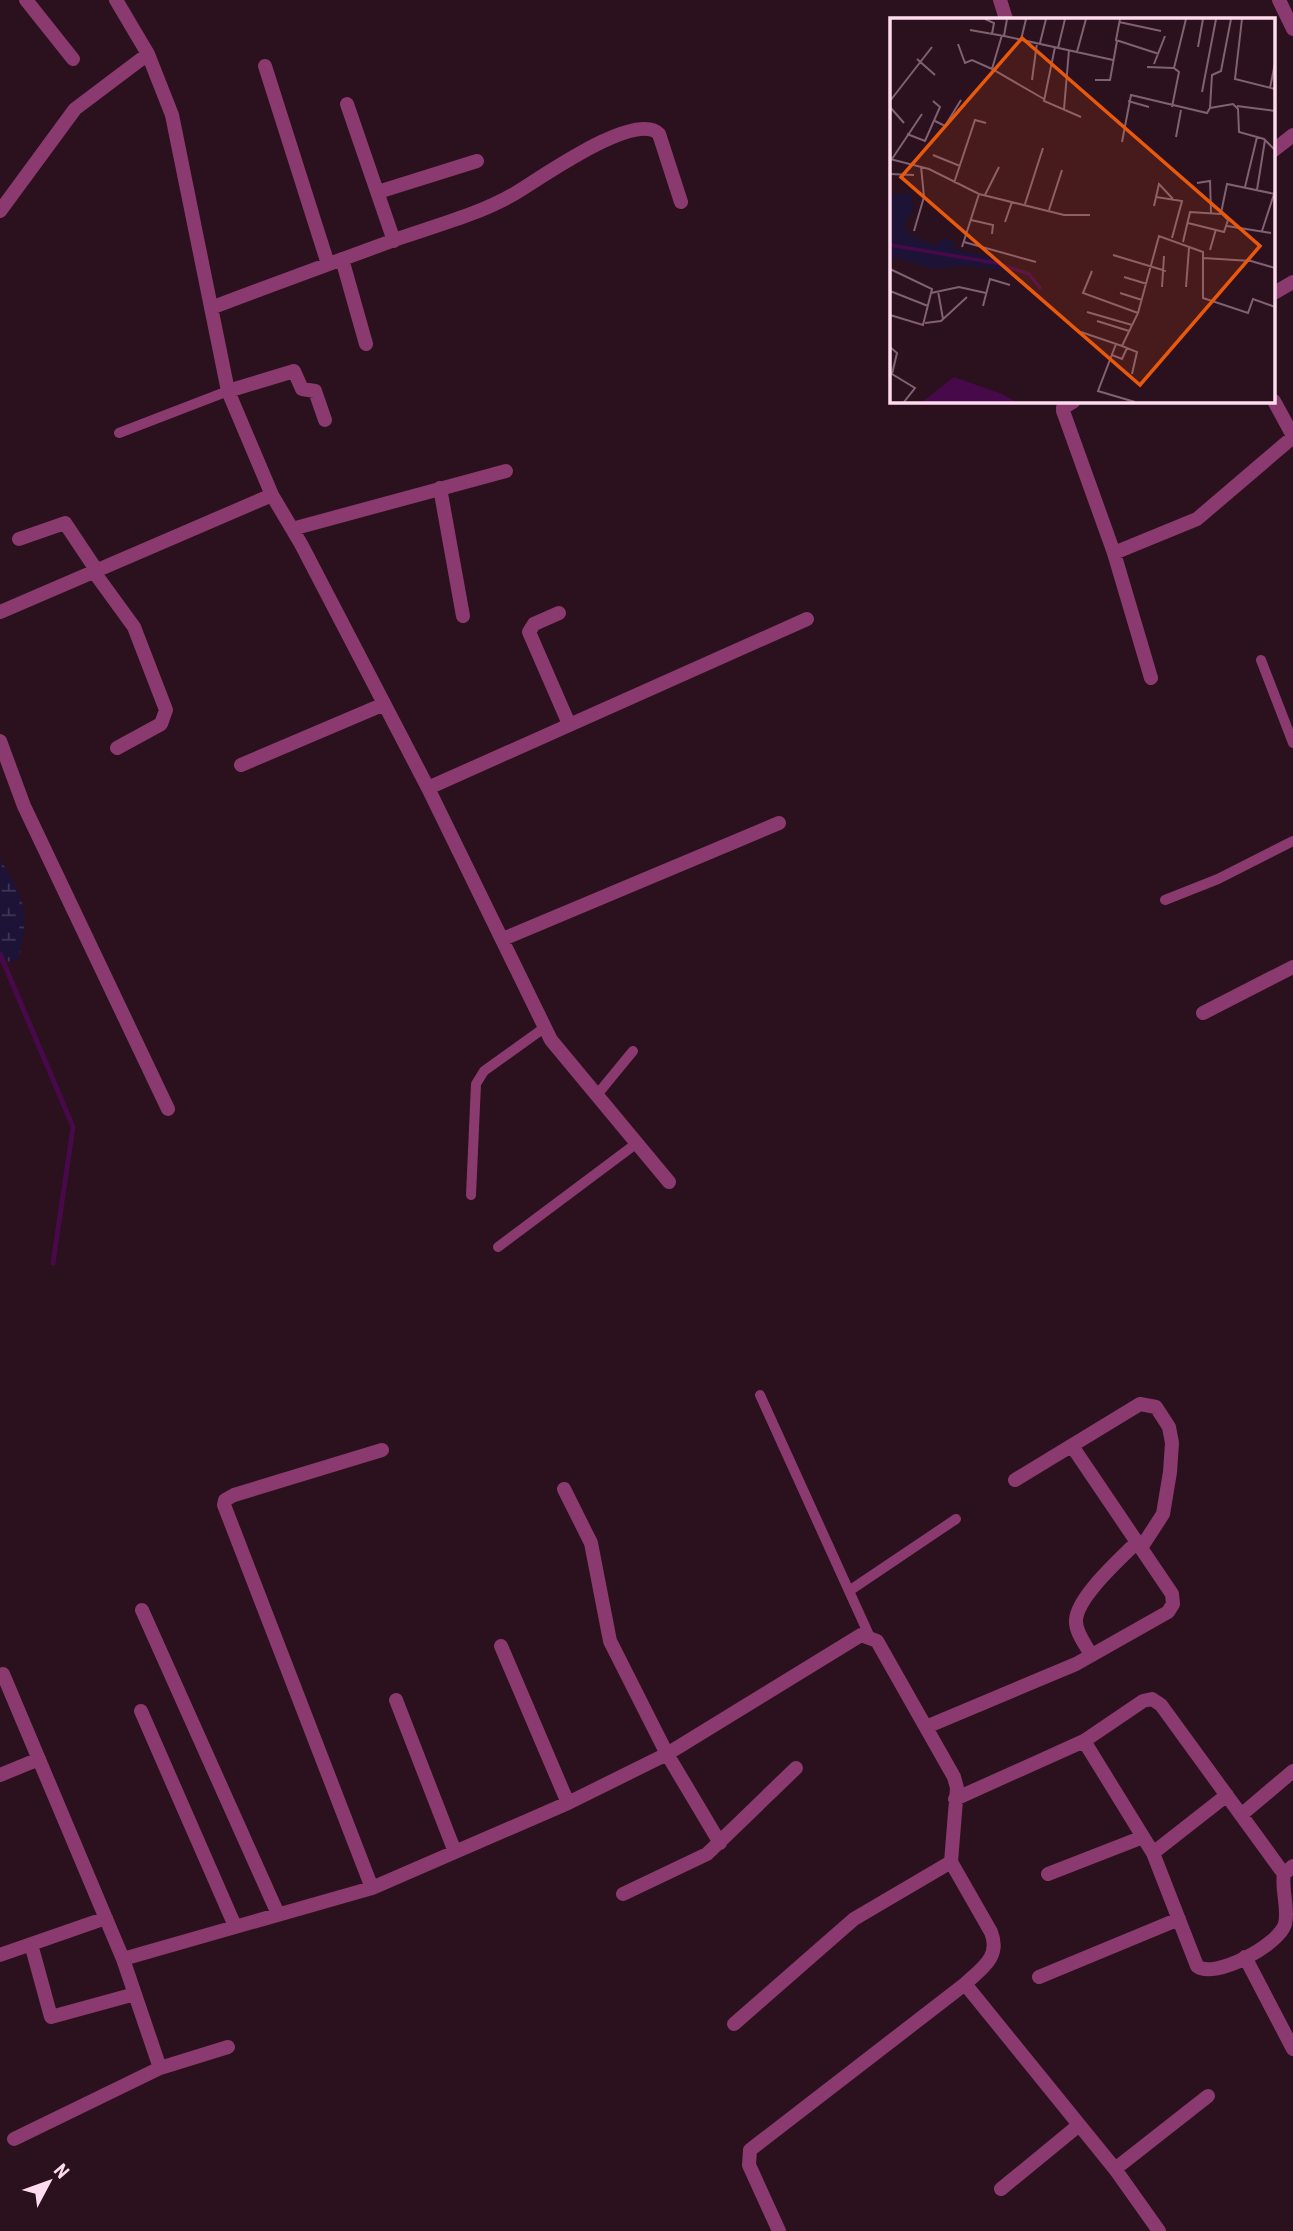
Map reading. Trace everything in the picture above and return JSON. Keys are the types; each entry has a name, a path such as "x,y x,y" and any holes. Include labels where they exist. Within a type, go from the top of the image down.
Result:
{"street":[{"path":"26,0 73,59"},
{"path":"116,0 148,54 172,115 228,391 272,495 428,788 544,1028 559,1051 669,1182"},
{"path":"1000,0 1006,18"},
{"path":"1282,1 1293,29"},
{"path":"0,211 75,109 148,54"},
{"path":"265,66 366,344"},
{"path":"347,104 394,241"},
{"path":"211,308 491,206 570,158 621,134 646,128 654,129 659,134 681,202"},
{"path":"1276,148 1293,135"},
{"path":"378,192 477,161"},
{"path":"1276,292 1293,282"},
{"path":"228,391 294,371 302,389 315,391 325,420"},
{"path":"1072,402 1063,411 1114,553 1151,678"},
{"path":"1114,553 1197,519 1293,437 1275,402"},
{"path":"292,530 506,471"},
{"path":"440,488 463,616"},
{"path":"0,612 272,495"},
{"path":"19,539 65,523 134,627 166,710 162,724 117,748"},
{"path":"559,613 534,624 529,632 569,724"},
{"path":"428,788 807,620"},
{"path":"241,765 382,705"},
{"path":"0,741 24,806 168,1109"},
{"path":"503,939 779,823"},
{"path":"1203,1013 1293,967"},
{"path":"1015,1480 1140,1404 1156,1407 1165,1418 1172,1443 1166,1505 1157,1525 1099,1581 1077,1612 1077,1629 1091,1655"},
{"path":"926,1727 1091,1655 1168,1612 1173,1604 1172,1594 1072,1446"},
{"path":"372,1888 224,1505 225,1500 234,1495 382,1450"},
{"path":"564,1489 591,1543 610,1641 667,1754 720,1843"},
{"path":"142,1610 278,1914"},
{"path":"123,1959 372,1888 456,1852 568,1803 667,1754 861,1634 869,1636 877,1642 954,1777 951,1862 996,1943 990,1961 965,1984 750,2150 749,2165 779,2231"},
{"path":"500,1646 568,1803"},
{"path":"3,1674 123,1959 160,2068"},
{"path":"955,1799 1084,1741 1143,1701 1152,1699 1161,1705 1241,1815 1288,1870 1285,1924 1270,1945 1212,1972 1204,1972 1197,1966 1153,1853 1084,1741"},
{"path":"396,1700 456,1852"},
{"path":"141,1711 235,1926"},
{"path":"0,1775 39,1759"},
{"path":"622,1894 695,1861 720,1843 796,1768"},
{"path":"1241,1815 1293,1771"},
{"path":"1153,1853 1227,1795"},
{"path":"1048,1874 1143,1837"},
{"path":"734,2024 854,1919 951,1862"},
{"path":"0,1955 106,1918"},
{"path":"1039,1977 1179,1919"},
{"path":"31,1944 51,2017 135,1994"},
{"path":"1245,1957 1293,2049"},
{"path":"965,1984 1115,2169 1159,2231"},
{"path":"15,2139 160,2068 228,2047"},
{"path":"1115,2169 1208,2095"},
{"path":"1001,2189 1079,2125"}],"lane":[{"path":"119,433 228,391"},
{"path":"1261,660 1293,743"},
{"path":"1165,900 1230,874 1293,841"},
{"path":"471,1195 476,1084 485,1071 544,1028"},
{"path":"596,1096 633,1051"},
{"path":"498,1247 637,1143"},
{"path":"760,1395 869,1636"},
{"path":"849,1591 956,1519"}],"green space":[{"path":"0,859 20,897 24,930 18,960 0,963"}],"waterway":[{"path":"0,954 73,1127 53,1263"}]}
